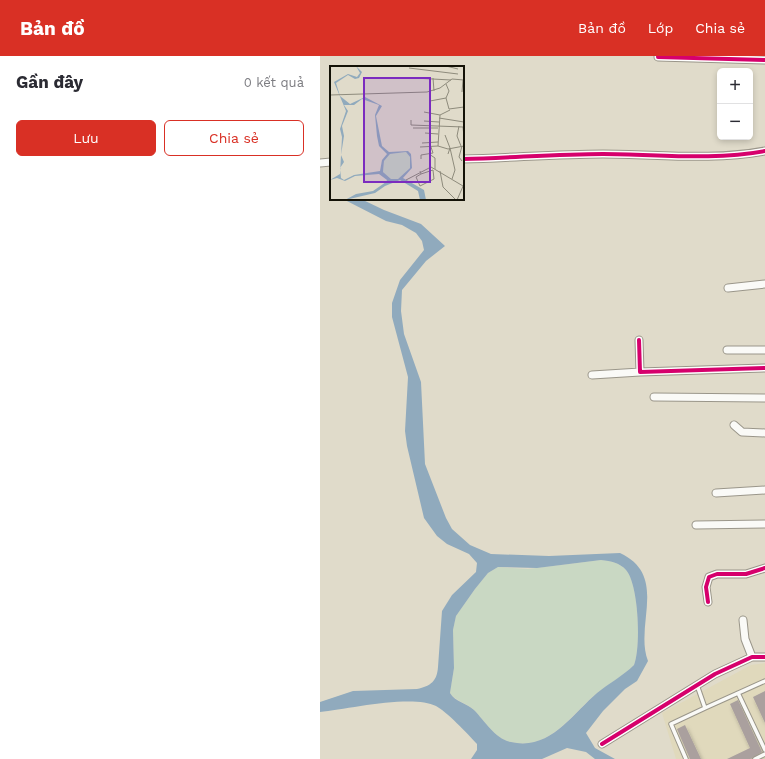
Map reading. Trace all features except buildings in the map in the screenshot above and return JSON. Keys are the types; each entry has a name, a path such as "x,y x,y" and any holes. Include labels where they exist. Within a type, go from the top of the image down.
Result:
{"street":[{"path":"658,58 765,60"},
{"path":"464,159 603,154 712,157 765,151"},
{"path":"320,163 330,162"},
{"path":"728,288 765,284"},
{"path":"639,340 640,372"},
{"path":"727,350 765,350"},
{"path":"592,375 765,368"},
{"path":"654,398 765,398"},
{"path":"734,425 742,432 765,433"},
{"path":"716,493 765,490"},
{"path":"696,526 765,524"},
{"path":"708,602 706,587 709,577 717,574 746,574 764,570"},
{"path":"743,620 745,639 752,657"},
{"path":"602,744 715,674 752,657 765,657"}],"lane":[{"path":"686,759 672,724 765,681"},
{"path":"697,685 705,708"},
{"path":"738,693 765,750"},
{"path":"755,759 765,754"}],"shaded area":[{"path":"765,663 765,759 676,759 662,713 751,665"}],"green space":[{"path":"601,560 618,564 626,570 634,589 638,617 638,645 634,665 597,693 559,729 548,736 537,741 525,743 505,740 495,733 474,710 452,696 450,693 454,668 453,630 456,616 488,573 498,567 528,569"}],"water":[{"path":"345,200 363,200 384,210 421,224 445,246 426,261 402,290 401,311 404,334 421,382 425,464 446,518 452,529 470,545 491,554 549,556 620,553 635,563 643,575 647,588 645,647 648,661 637,681 625,689 603,711 586,733 595,748 615,759 595,759 586,752 567,748 542,759 471,759 477,750 477,744 445,713 436,706 426,703 412,701 380,703 320,712 320,702 353,691 417,689 430,684 435,679 437,672 442,611 452,595 476,572 477,563 469,554 447,544 437,536 424,518 407,446 405,431 408,377 392,317 392,303 400,280 424,250 422,241 416,233 402,225 386,221","holes":["601,560 615,563 626,570 634,589 638,617 638,645 634,665 597,693 559,729 549,736 537,741 525,743 511,742 500,737 474,710 452,696 450,693 454,668 453,630 456,616 488,573 498,567 537,568"]}],"cycle path":[{"path":"658,57 765,60"},
{"path":"464,159 586,154 725,156 765,151"},
{"path":"639,340 640,372 765,368"},
{"path":"708,602 706,587 709,577 717,574 746,574 765,568"},
{"path":"602,744 715,674 752,657 765,657"}]}
